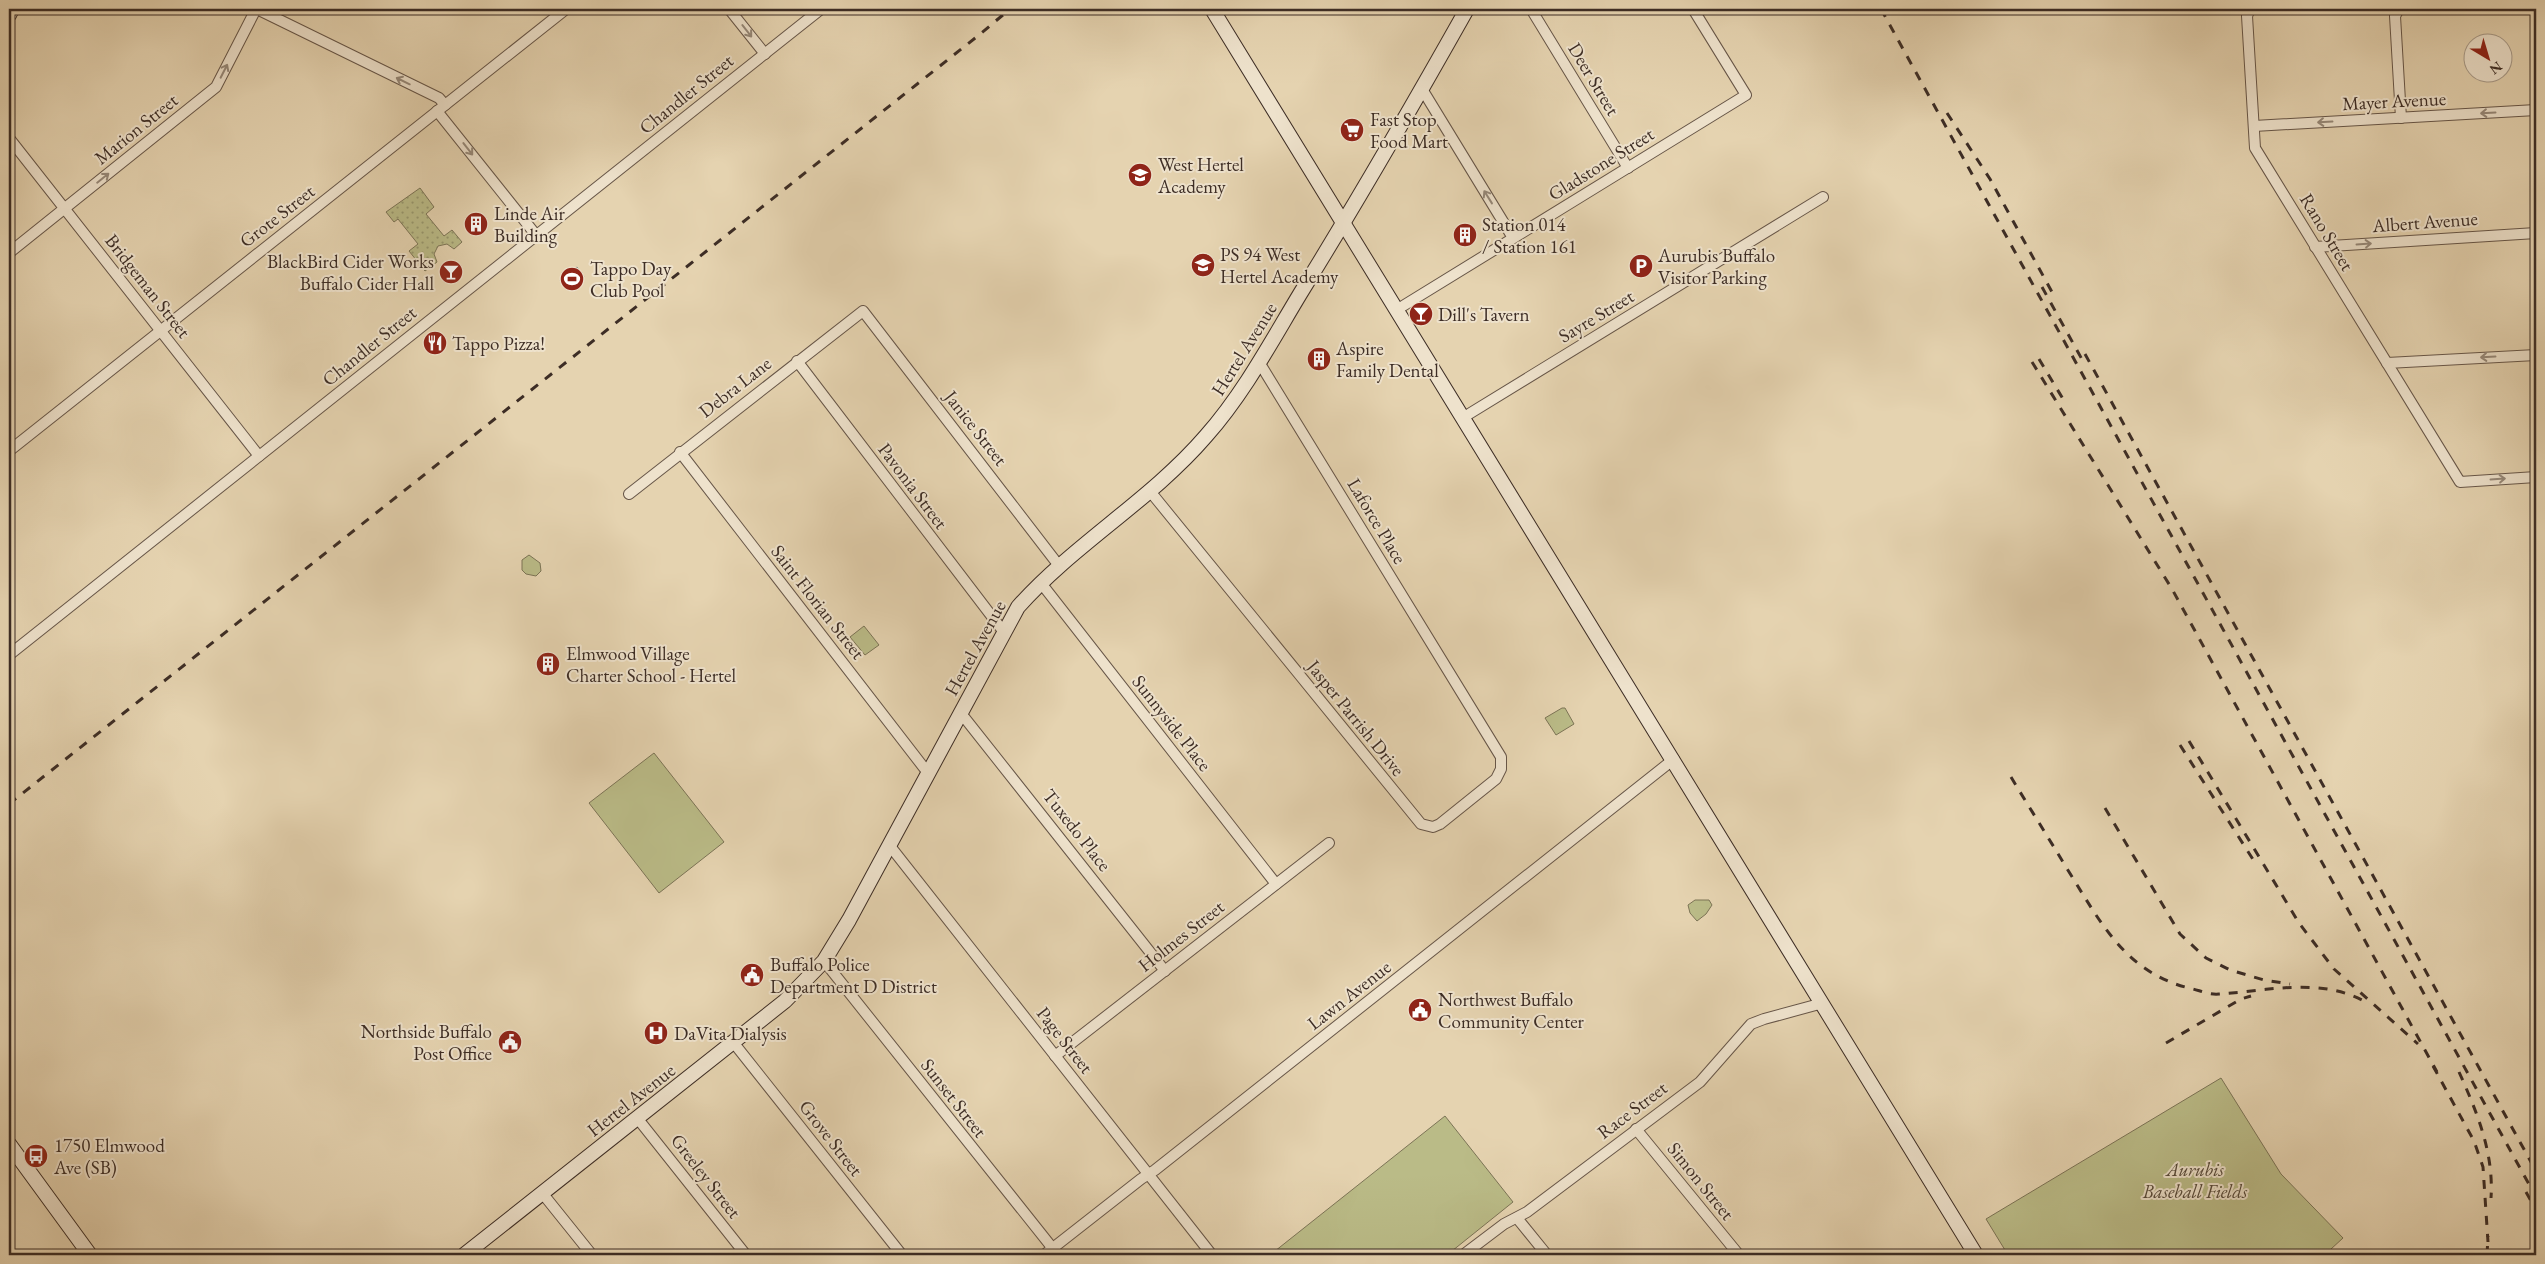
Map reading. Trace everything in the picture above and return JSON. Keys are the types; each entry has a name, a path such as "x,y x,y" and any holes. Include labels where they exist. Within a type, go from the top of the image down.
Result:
{"street":[{"path":"9,15 12,9"},
{"path":"256,9 439,98 441,108 536,235"},
{"name":"Marion Street","path":"9,254 216,87 256,9"},
{"name":"Grote Street","path":"9,451 566,9"},
{"path":"729,9 765,54"},
{"name":"Chandler Street","path":"9,655 821,9"},
{"path":"1212,9 1674,759 1976,1255"},
{"name":"Hertel Avenue","path":"464,1255 785,1002 824,961 890,846 1003,631 1018,607 1042,583 1149,490 1205,438 1232,405 1344,223 1468,9"},
{"name":"Deer Street","path":"1531,9 1628,168"},
{"name":"Gladstone Street","path":"1398,309 1746,95 1692,9"},
{"name":"Rano Street","path":"2250,9 2247,16 2255,148 2315,247 2460,482 2536,477"},
{"path":"2399,9 2395,16 2401,118"},
{"path":"1422,89 1513,238"},
{"name":"Mayer Avenue","path":"2254,126 2536,110"},
{"name":"Bridgeman Street","path":"9,138 259,456"},
{"name":"Sayre Street","path":"1464,417 1823,198"},
{"name":"Albert Avenue","path":"2315,247 2536,233"},
{"name":"Debra Lane","path":"629,494 680,452 863,311"},
{"name":"Janice Street","path":"863,311 1060,567"},
{"path":"2387,363 2536,355"},
{"name":"Pavonia Street","path":"797,361 1003,631"},
{"name":"Laforce Place","path":"1259,362 1465,699"},
{"name":"Saint Florian Street","path":"680,452 928,773"},
{"name":"Jasper Parrish Drive","path":"1149,490 1417,821 1426,826 1440,824 1499,774 1501,757 1465,699"},
{"name":"Sunnyside Place","path":"1042,583 1276,884"},
{"name":"Tuxedo Place","path":"960,712 1165,971"},
{"name":"Lawn Avenue","path":"1044,1255 1055,1252 1148,1174 1674,759"},
{"name":"Holmes Street","path":"1055,1056 1329,843"},
{"name":"Page Street","path":"890,846 1212,1255"},
{"name":"Sunset Street","path":"824,961 1055,1252"},
{"name":"Race Street","path":"1462,1255 1504,1224 1517,1218 1700,1082 1751,1024 1823,1003"},
{"name":"Grove Street","path":"734,1042 902,1255"},
{"name":"Greeley Street","path":"638,1119 746,1255"},
{"name":"Simon Street","path":"1636,1129 1739,1255"},
{"path":"9,1144 90,1255"},
{"path":"543,1194 592,1255"},
{"path":"1517,1218 1547,1255"}],"green space":[{"path":"420,188 434,207 426,214 444,236 452,230 462,242 454,249 447,244 438,246 434,254 437,262 425,271 409,251 418,244 398,219 394,222 386,212"},
{"path":"529,555 540,563 541,571 536,576 526,574 522,570 522,560"},
{"path":"864,626 879,645 865,655 850,637"},
{"path":"1565,708 1574,724 1556,735 1545,718"},
{"path":"654,753 724,842 659,893 589,803"},
{"path":"1695,900 1709,900 1712,905 1706,914 1697,921 1690,913 1688,905"},
{"name":"Aurubis Baseball Fields","path":"2221,1078 2281,1174 2343,1238 2331,1249 2329,1255 2008,1255 1986,1219"},
{"path":"1445,1116 1513,1202 1447,1255 1270,1255"}],"water":[{"name":"Tappo Day Club Pool","path":"577,267 584,277 568,290 560,280"}],"railway":[{"path":"9,804 1010,9"},
{"path":"1881,9 2536,1197"},
{"path":"1947,113 1990,179 2052,292"},
{"path":"2042,287 2084,363"},
{"path":"2085,354 2536,1171"},
{"path":"2039,359 2066,404"},
{"path":"2032,362 2172,589 2437,1072"},
{"path":"2189,741 2299,923 2334,969 2418,1044"},
{"path":"2180,745 2254,861"},
{"path":"2011,777 2103,925 2117,943 2149,971 2169,982 2212,994 2311,987 2329,989 2364,1001"},
{"path":"2105,808 2180,934 2206,958 2230,970 2264,980 2290,984"},
{"path":"2166,1043 2241,999 2251,996"},
{"path":"2433,1066 2474,1141 2483,1167 2488,1242"},
{"path":"2459,1072 2483,1133 2490,1165 2491,1198"},
{"path":"2526,1192 2536,1210"},
{"path":"2487,1255 2488,1236"}],"place":[{"name":"Fast Stop Food Mart","path":"1352,130"},
{"name":"West Hertel Academy","path":"1140,175"},
{"name":"Linde Air Building","path":"476,224"},
{"name":"Station 014 / Station 161","path":"1465,235"},
{"name":"PS 94 West Hertel Academy","path":"1203,265"},
{"name":"Aurubis Buffalo Visitor Parking","path":"1641,266"},
{"name":"BlackBird Cider Works Buffalo Cider Hall","path":"451,272"},
{"name":"Tappo Day Club Pool","path":"572,279"},
{"name":"Dill's Tavern","path":"1421,314"},
{"name":"Tappo Pizza!","path":"435,343"},
{"name":"Aspire Family Dental","path":"1319,359"},
{"name":"Elmwood Village Charter School - Hertel","path":"548,664"},
{"name":"Buffalo Police Department D District","path":"752,975"},
{"name":"Northwest Buffalo Community Center","path":"1420,1010"},
{"name":"DaVita Dialysis","path":"656,1033"},
{"name":"Northside Buffalo Post Office","path":"510,1042"},
{"name":"1750 Elmwood Ave (SB)","path":"36,1156"}]}
